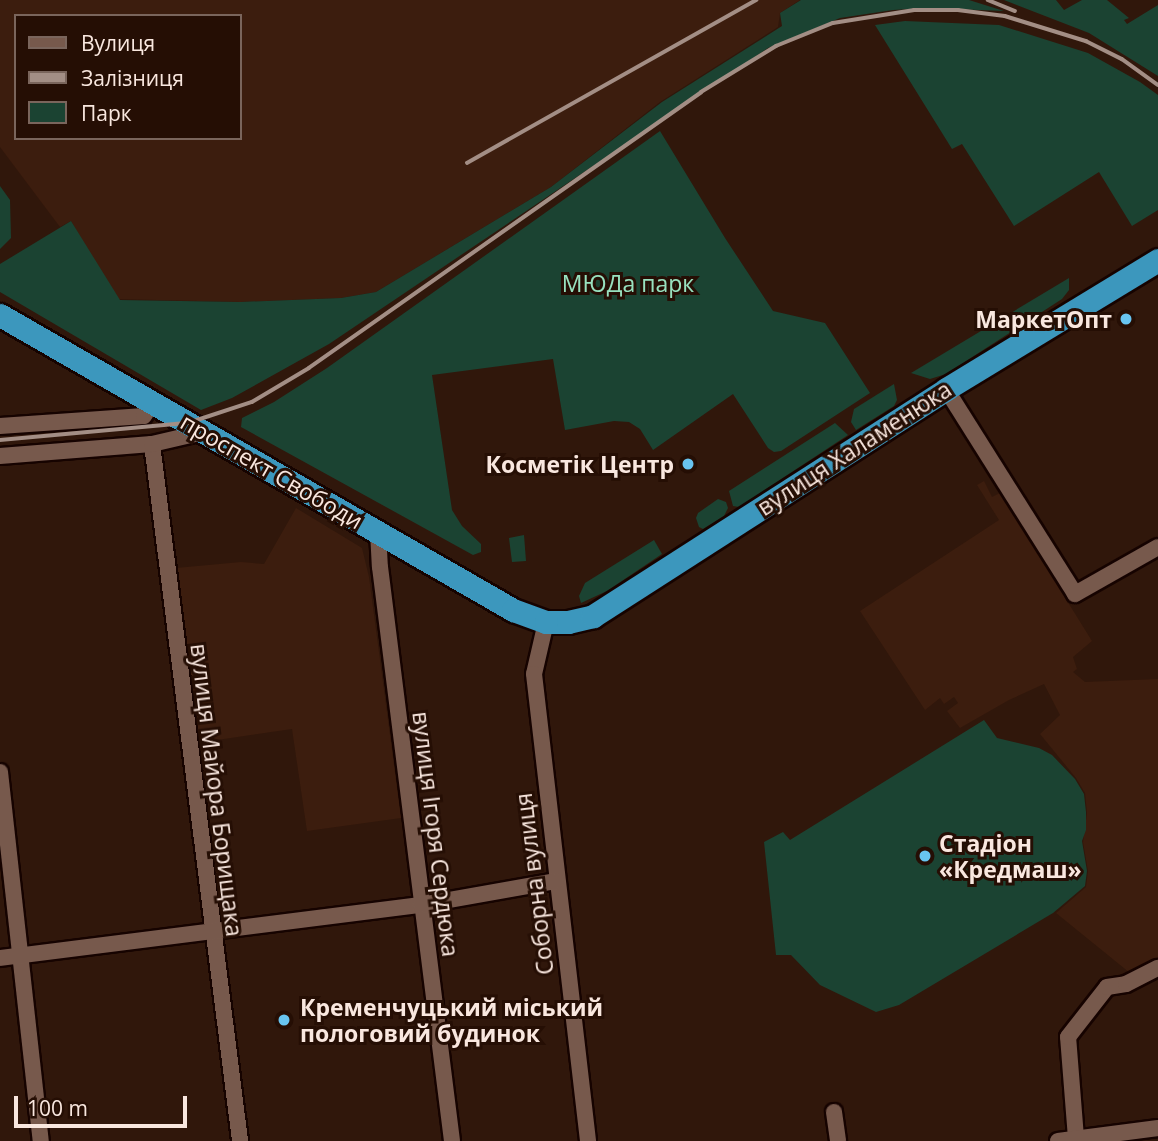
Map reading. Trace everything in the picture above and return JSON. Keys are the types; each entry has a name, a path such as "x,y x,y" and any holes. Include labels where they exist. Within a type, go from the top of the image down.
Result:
{"highway":[{"name":"вулиця Халаменюка","path":"546,622 568,622 593,615 946,389 1158,260"},
{"name":"проспект Свободи","path":"0,315 513,610 546,622"}],"street":[{"path":"946,389 1074,594 1158,547"},
{"path":"0,426 144,416 152,402"},
{"path":"0,456 152,444 204,432"},
{"name":"вулиця Майора Борищака","path":"152,444 240,1141"},
{"name":"вулиця Ігоря Сердюка","path":"378,531 421,905 452,1141"},
{"name":"Соборна вулиця","path":"546,622 534,674 588,1141"},
{"path":"0,772 41,1141"},
{"path":"0,958 421,905 556,881"},
{"path":"1076,1138 1068,1037 1107,987 1126,984 1158,968"},
{"path":"834,1112 838,1141"},
{"path":"1058,1141 1098,1138 1158,1128"}],"shaded area":[{"path":"0,0 800,0 780,13 778,27 660,102 551,187 376,292 341,298 240,302 116,299 71,221 60,227 0,147"},
{"path":"984,481 992,497 1000,493 1092,641 1073,657 1077,669 1073,672 1085,682 1158,679 1158,960 1130,973 1056,913 1086,887 1088,871 1083,842 1087,813 1085,793 1040,734 1060,715 1044,684 960,728 947,711 958,703 954,697 944,704 940,698 925,710 860,611 999,520 977,485"},
{"path":"296,508 362,548 369,577 401,818 307,831 292,729 197,743 176,568 241,562 264,564"}],"green space":[{"path":"801,0 969,0 1004,11 927,8 840,18 768,48 329,344 232,398 201,410 0,292 0,264 71,221 120,300 240,302 341,298 376,292 551,187 662,102 782,26 780,13"},
{"path":"1004,0 1056,0 1064,10 1082,0 1107,0 1129,18 1124,20 1127,24 1158,5 1158,76 1089,33"},
{"path":"905,21 999,25 1088,53 1158,95 1158,210 1132,226 1099,172 1014,226 962,144 952,149 875,25"},
{"name":"МЮДа парк","path":"660,131 773,311 825,323 870,393 781,451 774,452 768,448 733,394 653,450 640,429 629,422 614,421 565,430 553,359 432,375 452,510 462,526 481,544 481,552 473,555 241,427 242,418 274,402 327,368"},
{"path":"0,186 10,200 11,238 0,249"},
{"path":"1069,278 1069,290 1062,299 946,374 930,379 911,373"},
{"path":"894,384 897,400 894,406 856,430 851,422 854,409"},
{"path":"835,423 848,435 739,507 733,506 729,491"},
{"path":"718,499 726,502 728,508 724,516 703,529 699,527 696,518 698,513"},
{"path":"524,535 526,561 512,562 509,538"},
{"path":"654,540 662,554 607,591 581,603 579,596 585,583"},
{"name":"Стадіон «Кредмаш»","path":"984,720 997,738 1039,748 1052,755 1075,779 1084,794 1086,812 1086,830 1082,841 1087,871 1085,886 1053,913 899,1005 876,1012 820,985 791,955 776,955 764,842 783,832 790,840"}],"railway":[{"path":"467,163 756,0"},
{"path":"988,0 1015,11"},
{"path":"0,440 188,423 252,402 309,368 701,92 776,46 833,23 914,10 958,10 1005,16 1086,41 1122,59 1158,85"}],"place":[{"name":"МаркетОпт","path":"1126,319"},
{"name":"Косметік Центр","path":"688,464"},
{"name":"Стадіон «Кредмаш»","path":"925,856"},
{"name":"Кременчуцький міський пологовий будинок","path":"284,1020"}]}
